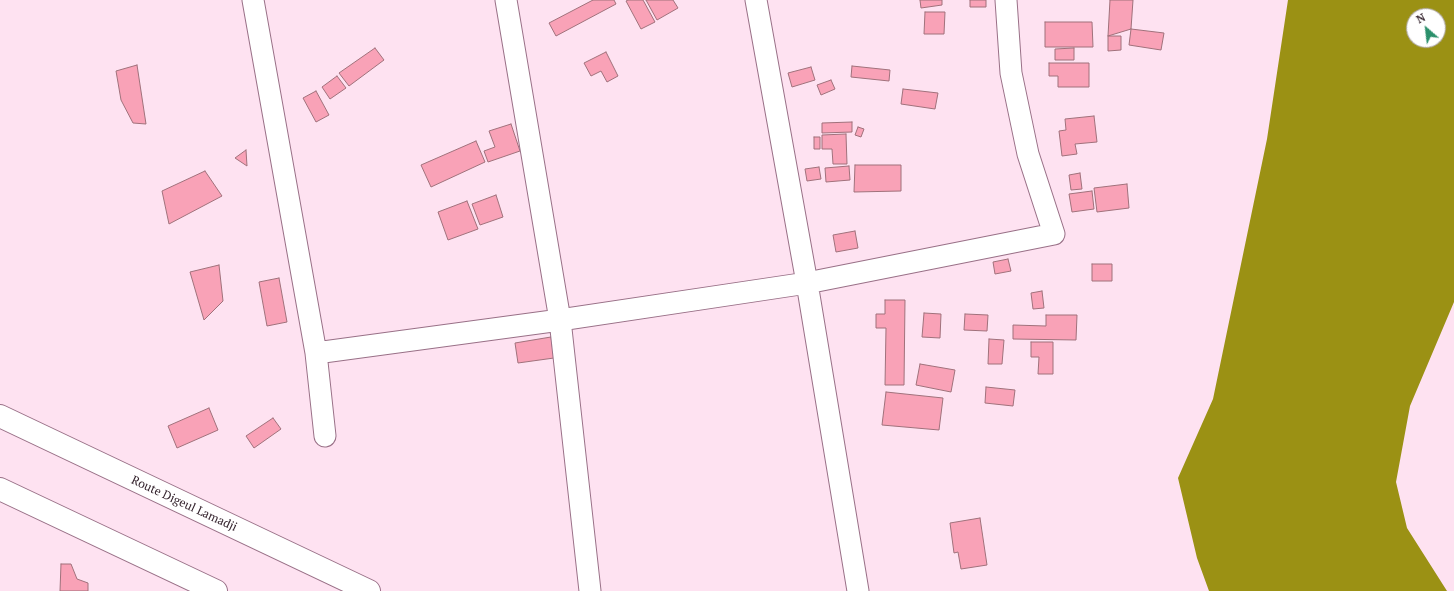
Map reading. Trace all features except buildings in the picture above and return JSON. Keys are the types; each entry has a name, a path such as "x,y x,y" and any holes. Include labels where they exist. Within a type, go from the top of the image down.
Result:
{"main road":[{"name":"Route Digeul Lamadji","path":"0,416 369,591"},
{"path":"0,489 216,591"}],"street":[{"path":"253,0 316,353 325,436"},
{"path":"506,0 560,320 590,591"},
{"path":"756,0 807,283 858,591"},
{"path":"316,353 560,320 807,283 1054,234 1028,154 1011,73 1006,0"}],"shaded area":[{"path":"1288,0 1454,0 1454,302 1410,406 1396,482 1407,528 1447,591 1209,591 1197,558 1178,478 1213,399 1267,139"}]}
